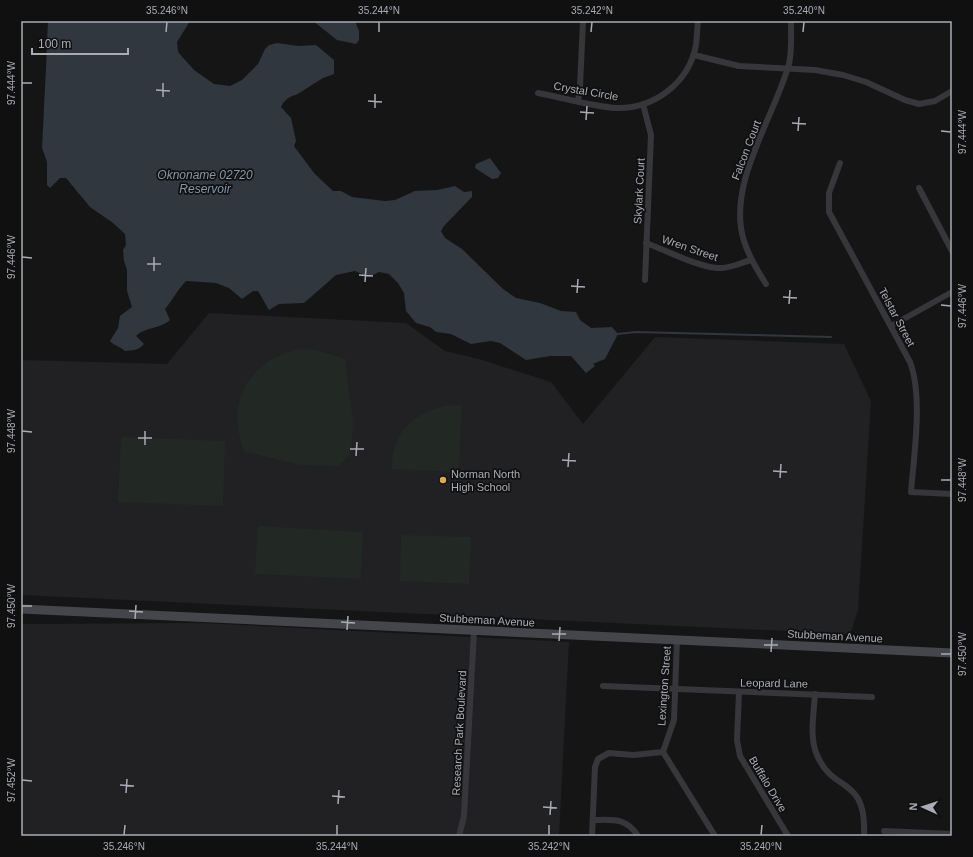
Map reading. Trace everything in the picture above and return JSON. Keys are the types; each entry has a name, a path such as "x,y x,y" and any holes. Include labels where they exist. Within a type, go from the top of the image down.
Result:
{"street":[{"path":"578,101 583,21"},
{"name":"Crystal Circle","path":"538,93 614,108 633,107 643,104 663,95 672,88 684,74 694,54 698,21"},
{"name":"Falcon Court","path":"766,284 751,260 743,239 739,219 741,191 748,168 789,62 791,21"},
{"path":"694,54 739,66 815,70 843,75 866,82 905,100 918,104 935,101 952,91"},
{"name":"Skylark Court","path":"643,104 651,135 644,280"},
{"name":"Telstar Street","path":"840,163 829,193 829,212 910,362 917,385 911,492 952,494"},
{"path":"919,188 952,251"},
{"name":"Wren Street","path":"646,242 717,268 731,267 751,260"},
{"path":"891,326 952,292"},
{"name":"Stubbeman Avenue","path":"21,609 952,653"},
{"name":"Research Park Boulevard","path":"459,836 464,816 474,631"},
{"name":"Lexington Street","path":"663,752 664,745 673,727 677,640"},
{"name":"Leopard Lane","path":"603,686 815,694 872,698"},
{"name":"Buffalo Drive","path":"739,692 737,740 740,756 788,836"},
{"path":"815,694 813,738 817,755 825,768 858,797 863,810 864,836"},
{"path":"592,836 595,767 598,759 609,754 648,754 663,752 715,836"},
{"path":"592,820 624,822 630,825 638,836"},
{"path":"884,831 952,834"}],"shaded area":[{"name":"Norman North High School","path":"209,313 406,323 445,351 479,359 551,382 583,424 655,337 844,344 871,401 858,611 850,634 21,595 21,360 167,364"},
{"path":"302,349 316,350 345,359 353,423 351,454 338,466 300,465 243,451 238,428 237,414 244,389 250,379 267,362 278,356"},
{"path":"450,405 462,406 459,469 456,472 392,469 396,444 408,425 426,412"},
{"path":"121,437 225,441 223,506 118,502"},
{"path":"258,526 363,532 361,579 255,574"},
{"path":"401,535 471,537 469,584 400,581"},
{"path":"201,623 569,642 559,836 21,836 21,624"}],"water":[{"name":"Oknoname 02720 Reservoir","path":"48,21 190,21 177,42 178,52 194,70 214,84 230,86 242,80 258,64 265,49 269,45 277,43 298,46 316,45 334,60 334,74 323,78 296,95 289,97 285,100 281,107 291,118 296,141 294,146 314,173 333,191 341,191 352,197 385,201 395,200 415,191 437,190 455,186 464,192 472,191 472,197 441,231 445,238 462,249 503,289 516,298 540,303 561,311 576,312 580,320 591,328 612,327 618,334 605,359 593,364 595,366 586,373 571,356 550,356 526,360 500,343 491,341 471,344 451,334 436,332 430,327 416,323 406,311 404,293 398,283 389,274 379,272 369,277 355,271 336,275 304,303 279,304 269,310 258,291 253,291 242,299 229,288 216,283 186,281 165,309 170,320 136,336 144,344 140,348 125,351 113,344 110,341 118,328 120,316 132,307 127,291 127,270 124,261 123,250 126,245 125,234 113,223 90,207 66,178 60,178 50,188 47,185 47,162 42,148 47,47 45,43 47,42"},
{"path":"313,21 355,21 359,31 359,40 356,44 337,40"},
{"path":"490,158 501,173 498,178 492,179 475,168 476,164"}],"waterway":[{"path":"617,334 636,332 831,337"}],"place":[{"name":"Norman North High School","path":"443,480"}]}
